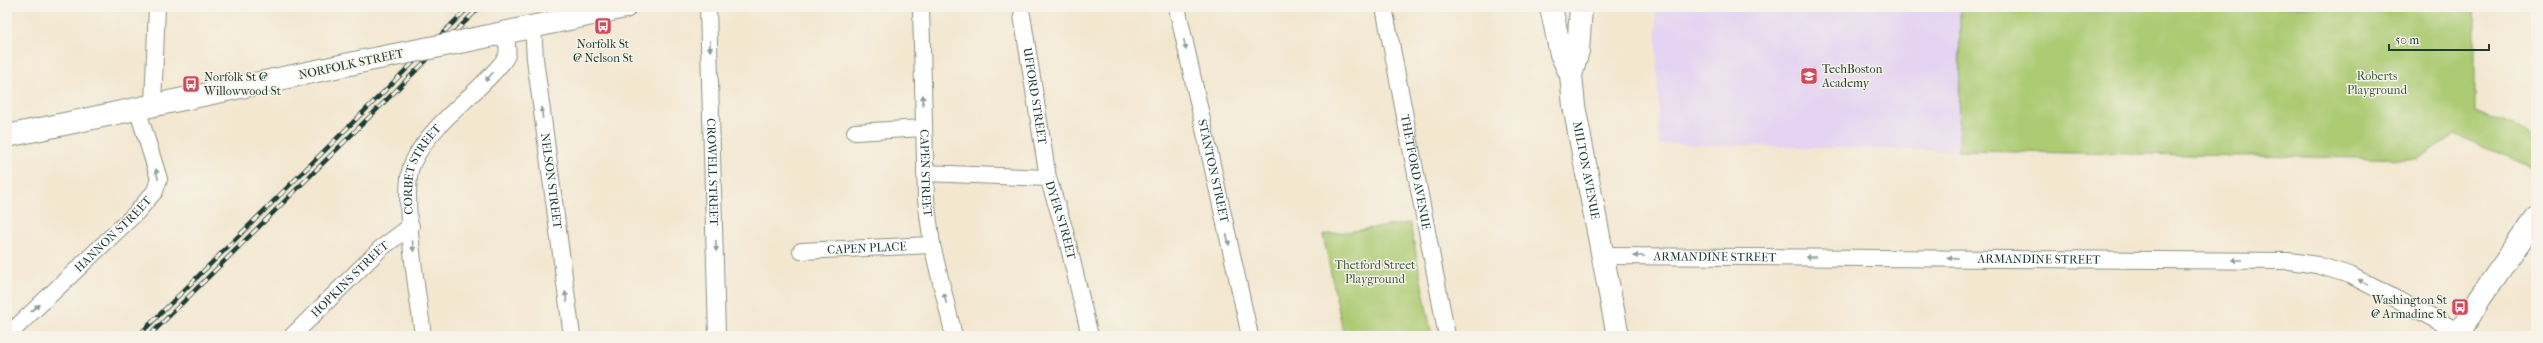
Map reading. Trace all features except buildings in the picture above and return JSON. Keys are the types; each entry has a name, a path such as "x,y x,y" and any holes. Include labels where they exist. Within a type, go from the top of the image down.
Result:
{"main road":[{"name":"NORFOLK STREET","path":"7,136 145,106 236,90 364,61 470,40 504,31 625,7"},
{"path":"1552,16 1569,31 1581,13"},
{"path":"1571,75 1578,51 1581,13"},
{"name":"MILTON AVENUE","path":"1552,16 1561,54 1571,75 1574,106 1618,336"},
{"path":"2459,334 2480,298 2536,218"}],"street":[{"name":"HANNON STREET","path":"7,336 136,214 155,191 159,179 145,106 157,7"},
{"name":"CROWELL STREET","path":"708,7 717,336"},
{"name":"CAPEN STREET","path":"921,7 924,173 932,245 954,336"},
{"name":"STANTON STREET","path":"1177,7 1250,336"},
{"name":"THETFORD AVENUE","path":"1384,7 1447,336"},
{"name":"UFFORD STREET","path":"1022,15 1048,178"},
{"name":"NELSON STREET","path":"533,26 535,60 572,336"},
{"path":"504,31 508,48 506,57 521,55 535,60"},
{"name":"CORBET STREET","path":"423,336 408,196 408,177 412,162 434,132 479,88 506,57"},
{"path":"855,132 923,128"},
{"name":"DYER STREET","path":"924,173 1048,178 1065,231 1090,336"},
{"name":"HOPKINS STREET","path":"292,336 380,250 411,226"},
{"name":"CAPEN PLACE","path":"801,251 932,245"},
{"name":"ARMANDINE STREET","path":"1603,256 2290,261 2317,265 2350,275 2459,334"}],"shaded area":[{"name":"TechBoston Academy","path":"1656,7 1960,7 1959,151 1659,144"}],"green space":[{"name":"Roberts Playground","path":"1960,7 2473,7 2475,19 2475,111 2536,135 2536,169 2454,135 2417,159 1959,151"},
{"name":"Thetford Street Playground","path":"1410,223 1432,336 1344,336 1323,235"}],"railway":[{"path":"138,336 469,7"},
{"path":"149,336 480,7"}],"place":[{"name":"Norfolk St @ Nelson St","path":"603,26"},
{"name":"TechBoston Academy","path":"1809,76"},
{"name":"Norfolk St @ Willowwood St","path":"191,84"},
{"name":"Washington St @ Armadine St","path":"2460,307"}]}
